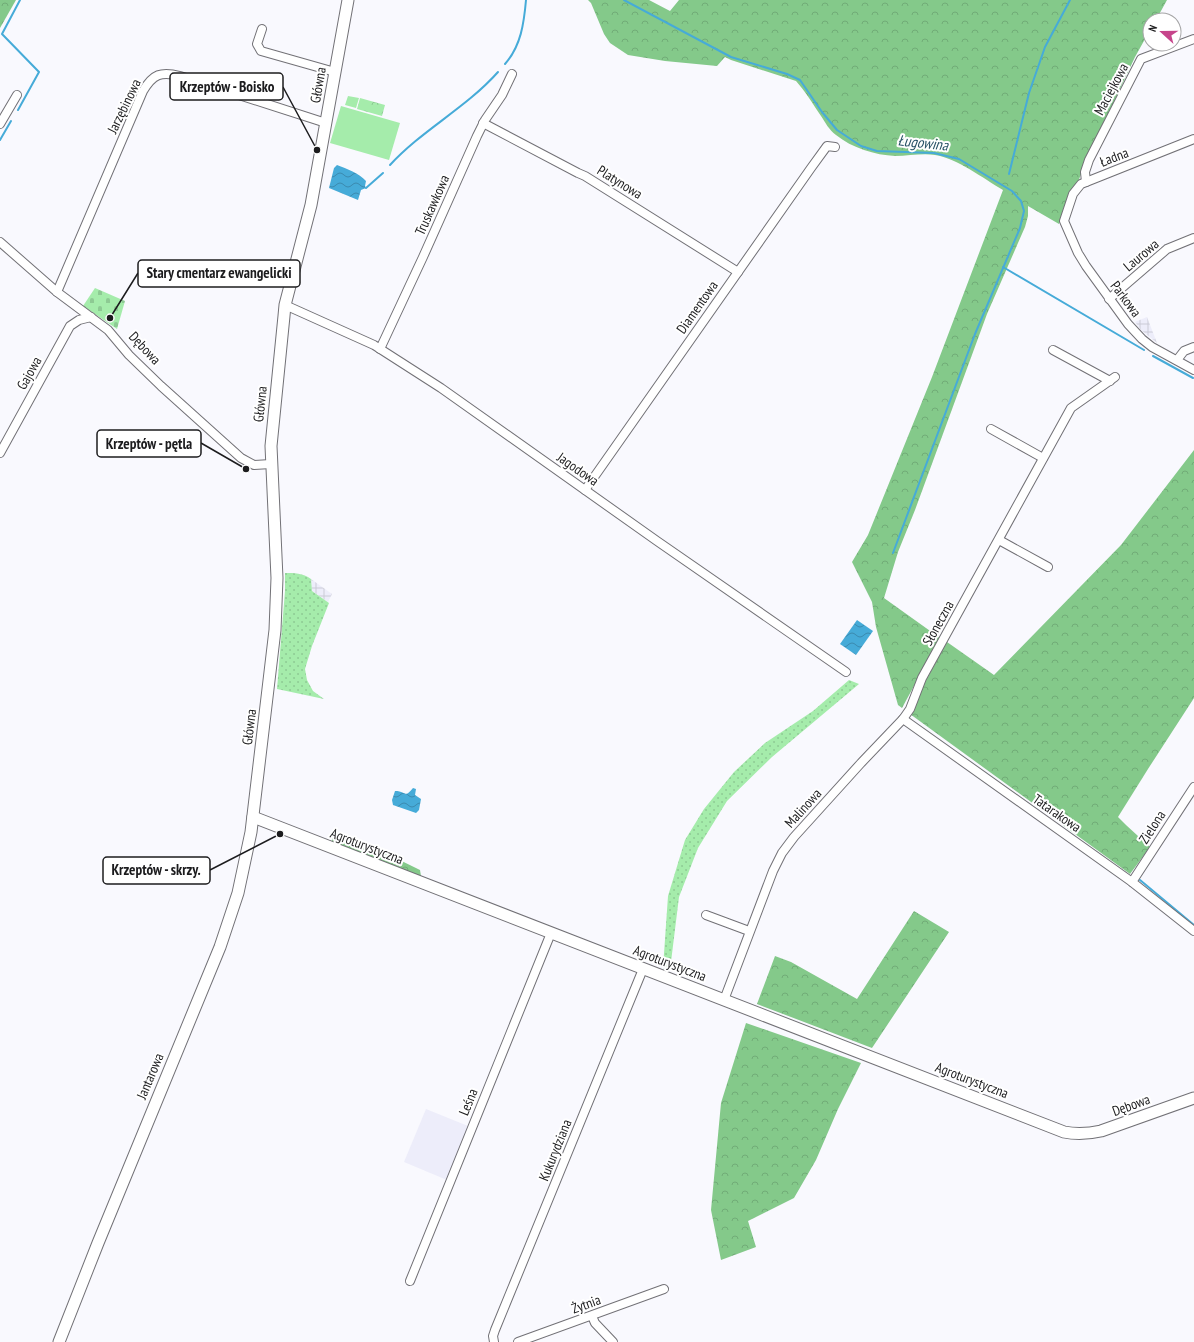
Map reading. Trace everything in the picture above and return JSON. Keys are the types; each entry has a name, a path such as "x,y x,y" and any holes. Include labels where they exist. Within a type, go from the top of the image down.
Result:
{"street":[{"name":"Główna","path":"253,817 276,630 277,578 271,446 285,305 311,205 348,0"},
{"path":"262,29 257,44 261,51 335,72"},
{"name":"Maciejkowa","path":"1086,182 1084,172 1089,160 1141,59 1194,39"},
{"name":"Jarzębinowa","path":"57,292 143,91 156,75 162,74 180,76 326,123"},
{"name":"Truskawkowa","path":"380,349 483,123 502,95 512,74"},
{"path":"0,124 17,95"},
{"name":"Platynowa","path":"483,123 578,174 585,176 738,272"},
{"name":"Ładna","path":"1064,220 1073,194 1081,184 1194,139"},
{"name":"Diamentowa","path":"585,490 827,146 835,147"},
{"name":"Parkowa","path":"1064,220 1078,253 1128,324 1142,339 1152,346 1194,370"},
{"name":"Laurowa","path":"1109,299 1167,249 1194,238"},
{"name":"Dębowa","path":"0,242 57,292 108,330 129,355 161,386 241,458 254,465 271,464"},
{"name":"Jagodowa","path":"285,305 380,349 441,388 846,672"},
{"name":"Gajowa","path":"0,452 70,326 79,320 91,317"},
{"path":"1177,360 1184,351 1194,347"},
{"name":"Słoneczna","path":"903,718 910,709 922,678 1071,408 1113,379 1053,350"},
{"path":"991,429 1043,458"},
{"path":"999,540 1048,567"},
{"name":"Tatarakowa","path":"903,718 1132,882 1194,931"},
{"name":"Malinowa","path":"724,1000 749,931 773,872 784,850 794,837 903,718"},
{"name":"Zielona","path":"1132,882 1194,787"},
{"name":"Agroturystyczna","path":"253,817 1055,1128 1076,1134"},
{"name":"Jantarowa","path":"59,1342 100,1237 228,925 238,893 253,817"},
{"path":"706,915 749,931"},
{"name":"Leśna","path":"410,1281 551,933"},
{"name":"Kukurydziana","path":"494,1342 493,1336 495,1330 643,969"},
{"name":"Dębowa","path":"1076,1134 1101,1131 1194,1098"},
{"name":"Żytnia","path":"518,1342 664,1290"},
{"path":"592,1316 595,1323 613,1342"}],"shaded area":[{"path":"1147,317 1157,343 1141,330 1135,322"},
{"path":"311,579 332,594 328,602 312,591"},
{"path":"426,1109 468,1126 447,1180 404,1162"}],"green space":[{"path":"0,0 16,0 0,28"},
{"path":"588,0 649,0 670,11 679,0 1167,0 1160,12 1142,12 1142,44 1086,161 1078,182 1064,207 1059,224 1028,206 1028,216 1025,227 987,314 915,510 898,552 884,598 940,638 902,708 898,705 876,627 872,602 852,562 868,535 932,377 1003,190 961,164 943,157 925,154 900,156 887,155 864,150 849,144 842,140 829,128 796,81 725,57 717,66 665,61 628,55 610,43 604,34 591,3"},
{"path":"348,96 359,98 356,108 345,105"},
{"path":"360,98 385,105 382,116 357,109"},
{"path":"341,106 400,123 389,160 330,143"},
{"path":"95,288 125,301 117,329 83,306"},
{"path":"1194,450 1194,698 1118,817 1150,847 1130,874 910,714 919,693 947,642 994,675 1121,545"},
{"path":"285,573 302,574 311,579 312,591 329,603 312,646 305,669 307,680 313,691 324,699 277,689 285,591"},
{"path":"849,680 859,684 772,757 727,801 698,848 679,897 670,970 663,968 668,896 685,840 704,809 734,772 765,743 813,711"},
{"path":"334,834 371,846 420,870 421,876 331,843"},
{"path":"914,911 949,932 872,1048 757,1004 775,956 791,962 857,999"},
{"path":"746,1023 861,1063 838,1109 816,1160 794,1198 748,1221 756,1247 721,1260 711,1210 721,1103"}],"water":[{"path":"337,165 356,173 366,181 366,188 361,190 358,200 329,188 334,168"},
{"path":"857,620 873,631 856,655 840,644"},
{"path":"413,788 416,789 415,795 421,799 419,810 416,813 393,805 392,800 395,791 407,794"}],"waterway":[{"path":"18,110 39,72 2,34 20,0"},
{"path":"505,64 515,50 521,34 526,0"},
{"name":"Ługowina","path":"624,0 731,57 787,74 800,80 822,112 837,130 861,146 877,151 934,153 959,159 1012,191 1021,201 1024,211 1020,228 975,334 893,553"},
{"path":"1009,174 1029,93 1045,47 1070,0"},
{"path":"390,165 416,141 472,97 498,72"},
{"path":"0,140 11,121"},
{"path":"366,188 383,173"},
{"name":"Ługowina","path":"1003,267 1144,350"},
{"name":"Ługowina","path":"1153,356 1193,378"},
{"path":"1140,880 1194,925"}],"place":[{"name":"Krzeptów - Boisko","path":"317,150"},
{"name":"Stary cmentarz ewangelicki","path":"110,318"},
{"name":"Krzeptów - pętla","path":"246,469"},
{"name":"Krzeptów - skrzy.","path":"280,834"}]}
